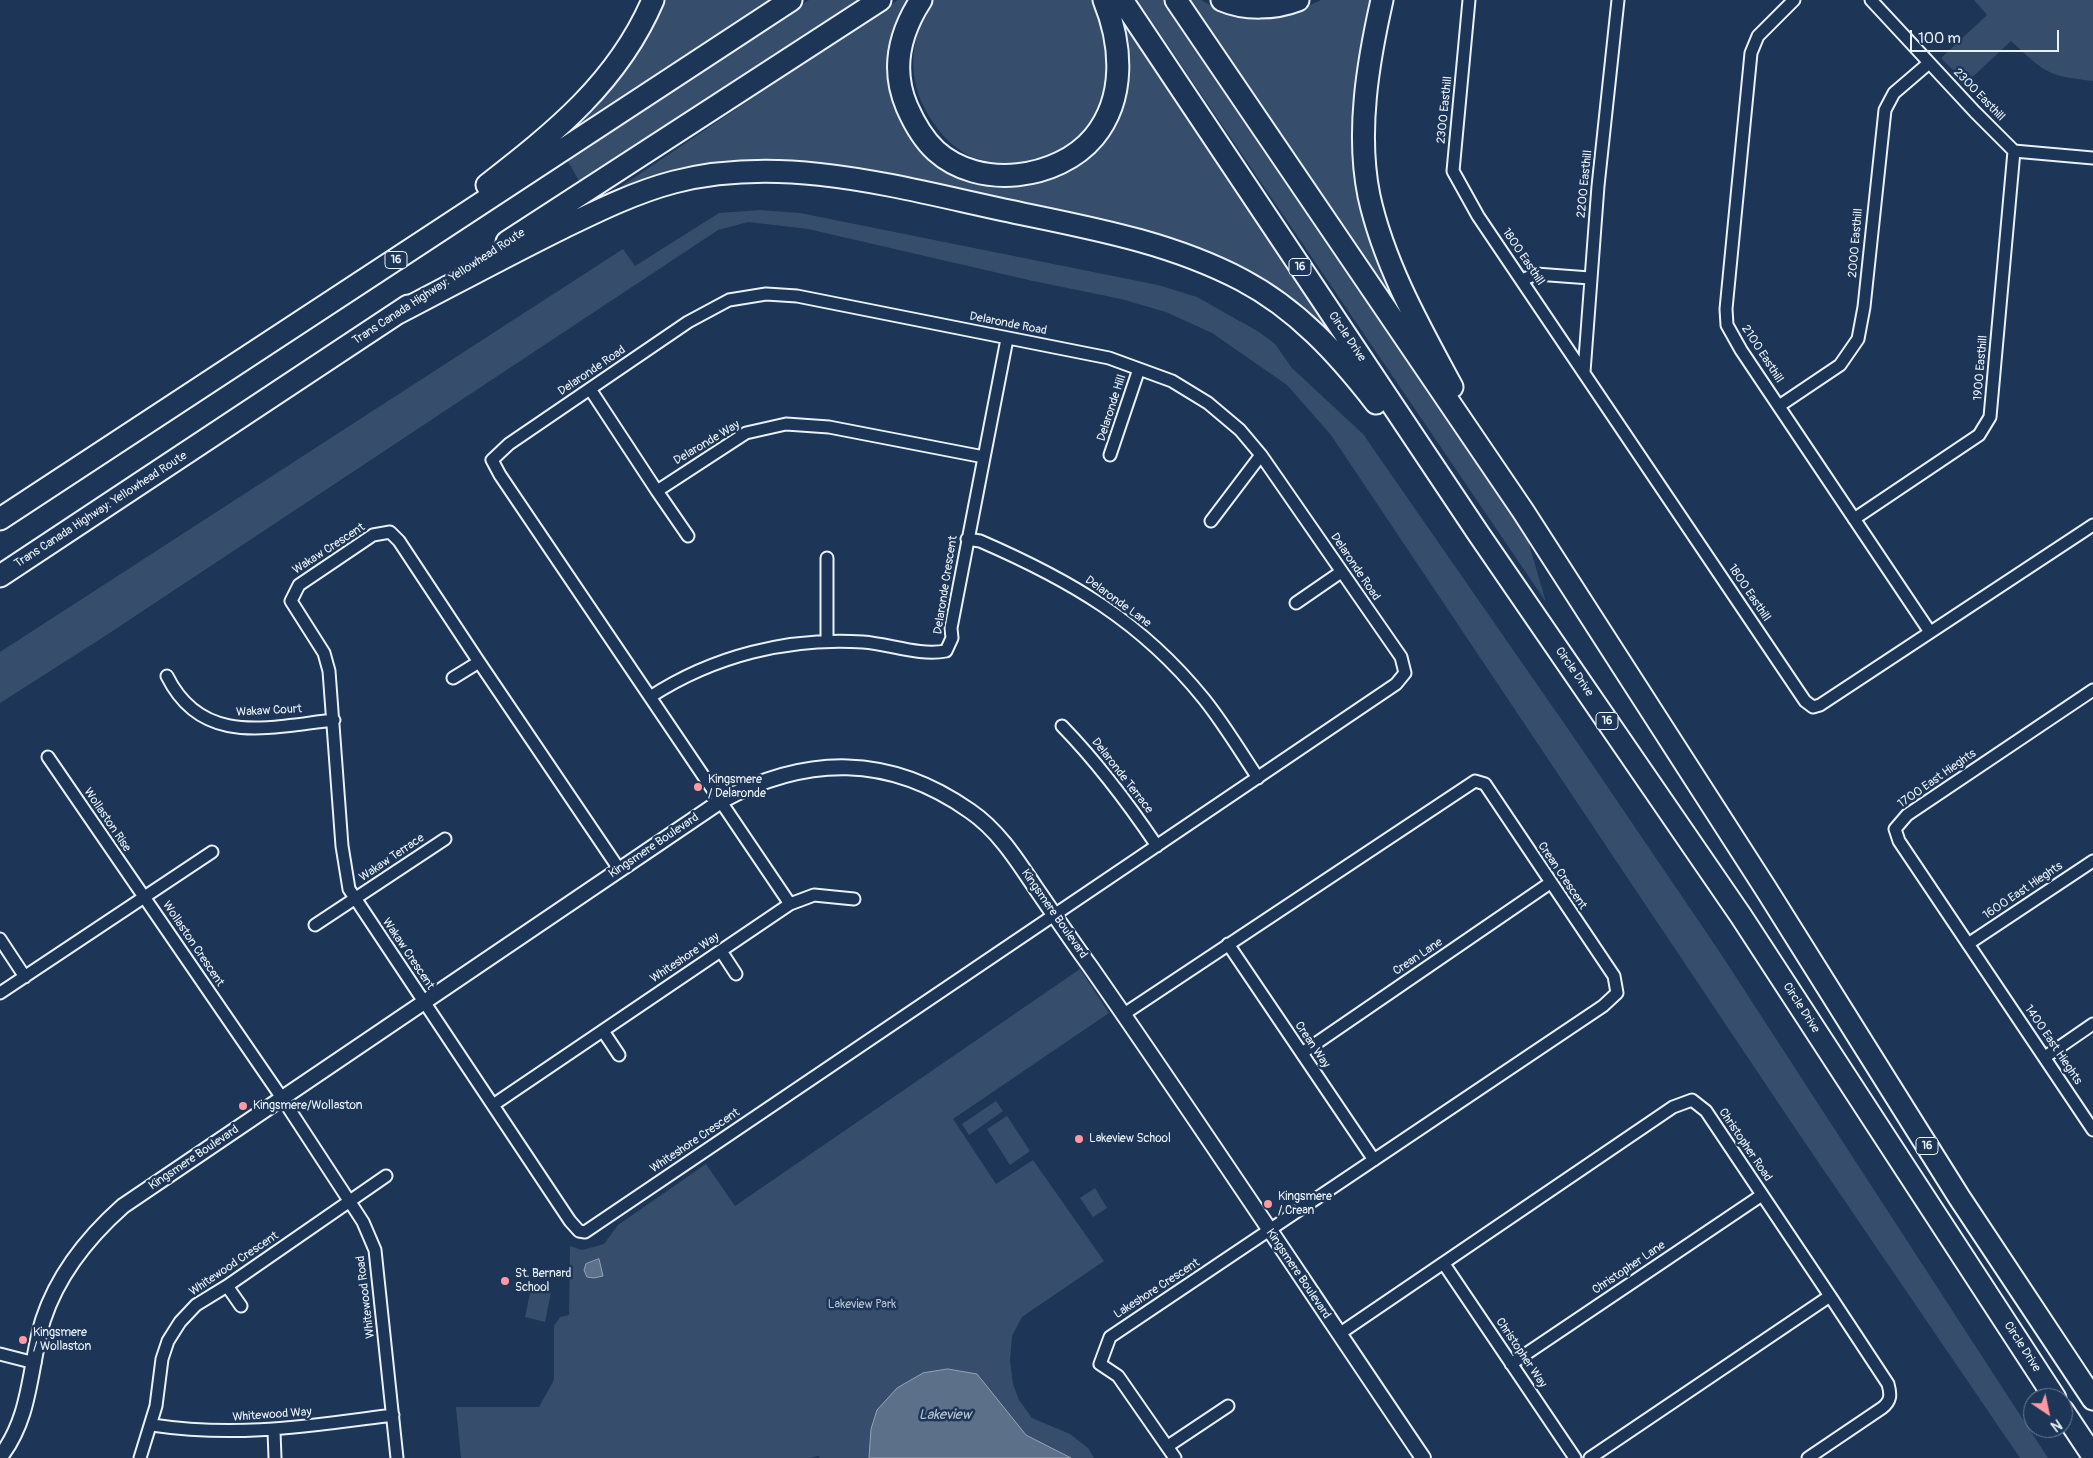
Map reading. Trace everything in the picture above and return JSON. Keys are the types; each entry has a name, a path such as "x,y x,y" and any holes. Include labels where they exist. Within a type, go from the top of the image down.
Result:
{"highway":[{"path":"365,280 554,132 577,111 603,82 627,49 653,0"},
{"name":"16","path":"0,519 791,0"},
{"name":"Trans Canada Highway: Yellowhead Route","path":"0,576 396,314 880,0"},
{"path":"921,0 903,32 899,53 898,75 902,96 910,115 922,134 937,152 956,164 978,172 998,176 1024,174 1063,162 1094,137 1106,118 1117,87 1119,67 1114,30 1104,0"},
{"name":"Circle Drive","path":"1122,0 1478,533 1741,916 2048,1388"},
{"name":"16","path":"1176,0 1523,511 1766,889 1959,1197 2093,1399"},
{"path":"1222,0 1244,6 1261,7 1298,0"},
{"path":"1382,0 1368,75 1365,114 1364,150 1369,196 1386,251 1413,313 1523,511"},
{"path":"396,314 579,220 627,198 674,182 724,173 783,172 838,176 918,192 1072,224 1158,245 1219,269 1267,295 1308,325 1331,349 1364,387 1478,533"},
{"path":"2073,1427 2093,1456"},
{"path":"2073,1430 2089,1458"}],"street":[{"name":"2300 Easthill","path":"1469,0 1453,171 1478,216"},
{"name":"2200 Easthill","path":"1584,372 1590,278 1618,0"},
{"name":"2100 Easthill","path":"1794,0 1758,36 1751,53 1726,309 1727,325 1930,632"},
{"name":"2300 Easthill","path":"1872,0 2014,151"},
{"name":"2000 Easthill","path":"1779,406 1840,365 1858,339 1864,307 1885,110 1894,93 1929,62"},
{"path":"2014,151 2093,158"},
{"name":"1900 Easthill","path":"1854,519 1979,435 1990,417 2014,151"},
{"name":"1800 Easthill","path":"1478,216 1805,702 1813,707 1820,705 2093,525"},
{"path":"1522,280 1536,274 1590,278"},
{"name":"Delaronde Road","path":"721,801 500,476 492,460 509,444 688,322 729,300 766,294 797,296 1109,358 1172,381 1208,403 1240,430 1261,455 1401,658 1406,673 1396,684 1055,916"},
{"name":"Delaronde Crescent","path":"650,697 678,680 729,658 781,646 827,640 866,642 933,653 946,651 952,638 951,628 967,539 1007,339"},
{"name":"Delaronde Hill","path":"1110,455 1139,369"},
{"path":"590,390 688,536"},
{"name":"Delaronde Way","path":"657,491 746,433 786,424 829,427 984,458"},
{"path":"1211,521 1261,455"},
{"name":"Wakaw Crescent","path":"424,1002 355,899 346,876 332,687 324,653 291,601 298,585 373,534 390,532 400,541 478,662 619,869"},
{"name":"Delaronde Lane","path":"967,539 980,541 1051,574 1090,596 1132,626 1172,662 1205,700 1258,778"},
{"path":"827,558 827,640"},
{"path":"1296,603 1342,572"},
{"path":"453,678 478,662"},
{"name":"Wakaw Court","path":"167,676 175,691 188,706 213,723 228,728 271,727 334,720"},
{"name":"1700 East Hieghts","path":"2006,1001 1899,841 1895,829 1907,815 2093,690"},
{"name":"Delaronde Terrace","path":"1062,726 1090,754 1128,802 1157,846"},
{"name":"Wollaston Rise","path":"48,756 144,898"},
{"name":"Kingsmere Boulevard","path":"0,1457 7,1448 22,1418 43,1321 54,1293 69,1264 97,1230 122,1206 721,801 746,787 801,770 855,767 890,773 920,783 972,812 1005,844 1124,1014 1423,1458"},
{"name":"Crean Crescent","path":"1124,1014 1475,781 1485,784 1614,976 1617,993 1603,1006 1270,1232"},
{"path":"721,801 790,904"},
{"name":"Wakaw Terrace","path":"315,925 445,839"},
{"path":"144,898 212,852"},
{"name":"1600 East Hieghts","path":"1968,944 2093,861"},
{"name":"Crean Lane","path":"1302,1053 1550,883"},
{"name":"Whiteshore Way","path":"493,1105 790,904 814,895 854,899"},
{"name":"Wollaston Crescent","path":"0,993 144,898 282,1098"},
{"name":"Whiteshore Crescent","path":"424,1002 575,1228 585,1232 1055,916"},
{"path":"0,939 25,977"},
{"name":"Crean Way","path":"1228,944 1374,1160"},
{"path":"721,951 736,974"},
{"name":"1400 East Hieghts","path":"2006,1001 2093,1130"},
{"path":"2045,1057 2093,1024"},
{"path":"603,1031 619,1055"},
{"name":"Whitewood Road","path":"282,1098 363,1222 375,1250 397,1458"},
{"name":"Christopher Road","path":"1338,1334 1444,1264 1673,1107 1692,1100 1706,1111 1888,1384 1891,1394 1888,1403 1808,1458"},
{"name":"Whitewood Crescent","path":"140,1458 152,1425 162,1360 168,1341 180,1322 196,1305 227,1286 386,1176"},
{"name":"Christopher Lane","path":"1512,1364 1762,1195"},
{"name":"Lakeshore Crescent","path":"1175,1458 1118,1376 1100,1364 1110,1337 1270,1232"},
{"name":"Christopher Way","path":"1444,1264 1575,1458"},
{"path":"227,1286 241,1306"},
{"path":"1590,1458 1830,1296"},
{"path":"0,1354 35,1363"},
{"path":"1168,1446 1228,1406"},
{"name":"Whitewood Way","path":"152,1425 188,1431 274,1431 393,1416"},
{"path":"274,1431 275,1458"}],"green space":[{"path":"666,0 774,0 618,103 565,134 597,104 623,73 646,39"},
{"path":"809,0 862,0 582,186 566,158"},
{"path":"898,0 913,0 893,76 952,172 977,183 1001,187 1042,181 1072,171 1093,155 1111,134 1126,102 1130,65 1124,24 1342,346 1233,266 821,168 601,200"},
{"path":"932,0 1100,0 1111,38 1109,84 1107,97 1099,117 1088,133 1073,146 1056,155 1038,161 1018,164 978,159 951,143 937,128 921,101 914,75 913,62 916,37 925,12"},
{"path":"1137,0 1173,0 1524,527 1546,602"},
{"path":"1189,0 1201,0 1212,6 1240,14 1270,17 1295,12 1321,0 1376,0 1360,91 1398,302 1395,304"},
{"path":"1974,0 2093,0 2093,81 2065,77 2047,71 2011,41 1966,83 1941,58 1987,15"},
{"path":"760,210 800,213 1158,285 1197,297 1259,332 1275,344 1292,368 1363,434 1575,739 1719,951 2023,1419 2023,1438 2035,1438 2048,1458 2020,1458 1793,1125 1331,435 1287,385 1212,333 1166,312 1121,299 1033,281 808,229 748,222 718,230 102,638 0,703 0,652 623,249 635,266 719,213"},
{"name":"Lakeview Park","path":"1080,969 1109,1013 953,1119 996,1184 1033,1160 1104,1261 1022,1317 1012,1336 1010,1360 1013,1384 1019,1400 1032,1418 1070,1434 1088,1448 1094,1458 820,1458 818,1456 810,1458 461,1458 456,1407 539,1407 554,1380 554,1326 560,1317 569,1315 570,1246 582,1250 604,1244 618,1225 706,1164 735,1206"},
{"path":"996,1101 1003,1111 969,1135 962,1124"},
{"path":"1007,1116 1030,1151 1010,1165 987,1129"},
{"path":"1095,1188 1107,1208 1093,1217 1080,1198"},
{"path":"531,1288 551,1292 545,1322 525,1317"}],"water":[{"path":"599,1259 603,1276 587,1277 584,1270 586,1264"},
{"name":"Lakeview","path":"948,1369 977,1374 1026,1435 1071,1458 869,1458 871,1429 877,1410 897,1388 923,1373"}],"place":[{"name":"Kingsmere / Delaronde","path":"698,787"},
{"name":"Kingsmere/Wollaston","path":"243,1106"},
{"name":"Lakeview School","path":"1079,1139"},
{"name":"Kingsmere / Crean","path":"1268,1204"},
{"name":"St. Bernard School","path":"505,1281"},
{"name":"Kingsmere / Wollaston","path":"23,1340"}]}
